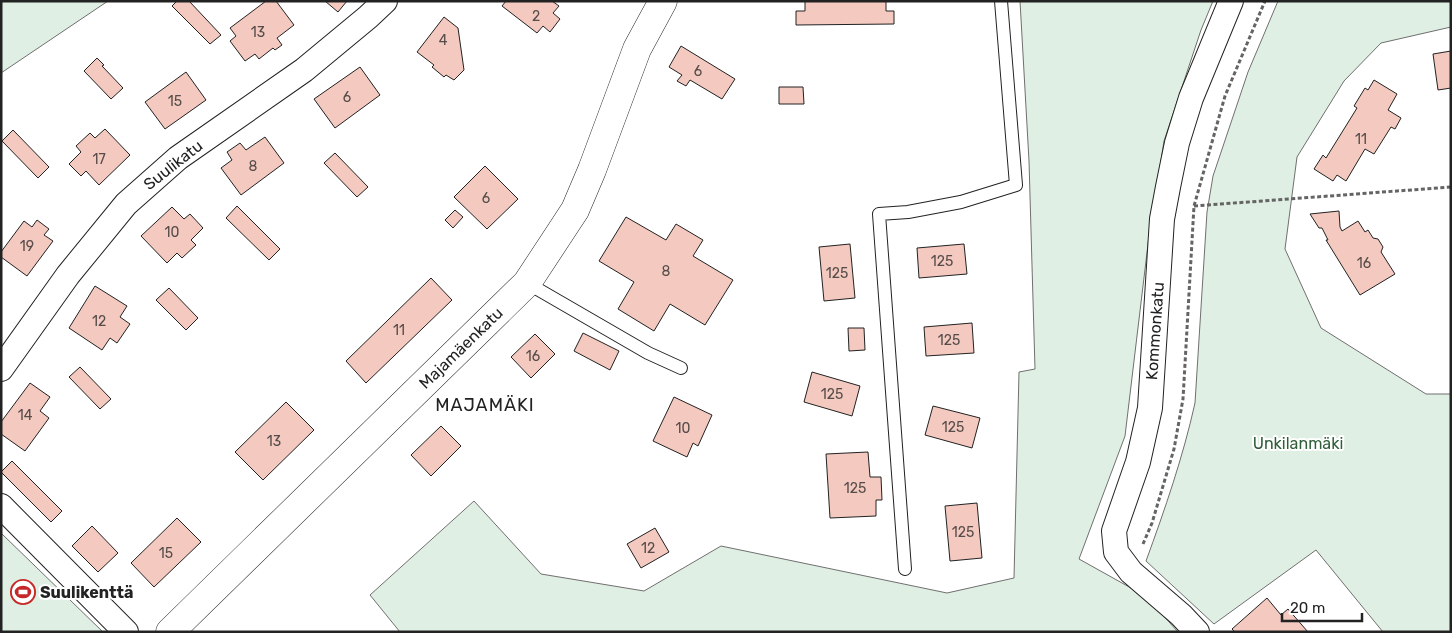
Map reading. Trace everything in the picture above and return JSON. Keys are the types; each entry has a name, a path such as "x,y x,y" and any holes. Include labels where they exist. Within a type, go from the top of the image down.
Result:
{"street":[{"name":"Suulikatu","path":"1,369 68,274 126,204 178,158 304,70 368,17 384,1"},
{"name":"Majamäenkatu","path":"170,632 527,283 575,210 637,49 662,1"},
{"name":"Kommonkatu","path":"1197,632 1181,615 1131,572 1116,552 1114,531 1138,462 1150,408 1162,219 1166,195 1190,98 1231,1"},
{"path":"1,506 126,632"}],"lane":[{"path":"905,569 879,214 908,212 961,202 1016,185 1001,1"},
{"path":"527,283 648,353 681,368"}],"path":[{"path":"1131,572 1152,523 1174,449 1183,399 1194,206 1224,96 1265,1"},
{"path":"1194,206 1451,188"}],"green space":[{"path":"1,1 108,1 1,73"},
{"path":"1020,1 1213,1 1201,30 1164,141 1149,236 1125,436 1079,559 1131,588 1161,613 1178,632 400,632 370,595 474,501 541,574 644,591 721,546 947,593 1014,578 1019,372 1035,369 1029,161"},
{"name":"Unkilanmäki","path":"1278,1 1451,1 1451,27 1381,43 1344,81 1297,157 1285,249 1321,328 1426,394 1451,394 1451,632 1383,632 1316,550 1214,624 1146,561 1173,483 1195,403 1207,212 1213,176 1248,72"},
{"name":"Suulikenttä","path":"1,533 103,632 1,632"}],"building":[{"path":"177,1 189,1 221,35 210,44 172,6"},
{"path":"266,1 276,1 294,25 277,38 282,45 275,50 273,48 259,59 255,54 245,61 230,41 236,36 230,28"},
{"path":"325,1 347,1 338,12"},
{"path":"506,1 552,1 559,6 553,13 560,19 550,32 543,26 537,33 502,6"},
{"path":"805,1 886,1 886,11 894,11 894,24 796,25 796,11 805,11"},
{"path":"444,17 458,28 464,70 454,80 446,75 444,77 432,67 434,65 417,52"},
{"path":"681,46 735,79 722,99 690,80 686,86 677,81 682,75 669,67"},
{"path":"1451,51 1451,88 1438,90 1433,54"},
{"path":"97,58 123,88 111,99 84,71"},
{"path":"360,67 380,95 335,128 314,99"},
{"path":"186,72 206,100 165,129 145,102"},
{"path":"1374,80 1397,94 1388,110 1401,118 1395,129 1391,127 1374,154 1365,149 1346,181 1337,175 1333,181 1314,169 1323,155 1326,158 1357,108 1354,106 1365,88 1368,90"},
{"path":"779,87 803,87 804,104 779,104"},
{"path":"105,129 130,155 99,185 86,171 81,176 69,164 81,152 76,146 90,133 95,138"},
{"path":"13,130 49,167 38,178 2,141"},
{"path":"265,137 284,163 241,195 221,168 232,160 227,152 240,143 246,150"},
{"path":"335,153 368,187 357,197 324,163"},
{"path":"485,166 518,199 487,229 454,197"},
{"path":"237,206 280,249 269,260 226,218"},
{"path":"172,207 184,219 190,214 203,228 191,240 196,245 182,258 177,253 167,263 141,236"},
{"path":"455,210 463,217 453,228 445,220"},
{"path":"1339,211 1342,231 1358,221 1365,232 1368,230 1373,238 1378,239 1383,247 1381,252 1395,274 1360,295 1326,240 1328,240 1322,228 1319,228 1310,214"},
{"path":"626,217 666,240 676,224 703,240 693,256 733,280 705,325 670,304 654,331 618,309 634,282 599,261"},
{"path":"37,220 49,229 44,235 53,241 27,276 1,257 1,252 24,221 32,227"},
{"path":"850,244 855,298 824,301 819,247"},
{"path":"964,244 967,274 919,278 917,248"},
{"path":"431,278 452,300 366,383 346,361"},
{"path":"95,286 127,306 120,317 130,324 117,343 110,338 102,350 69,328"},
{"path":"169,288 198,318 186,330 156,300"},
{"path":"972,323 974,353 926,356 924,327"},
{"path":"848,328 864,328 865,350 849,351"},
{"path":"583,333 619,351 610,370 574,351"},
{"path":"535,334 555,354 531,378 511,357"},
{"path":"80,367 111,399 100,409 69,377"},
{"path":"812,372 860,386 852,416 804,402"},
{"path":"30,383 50,397 40,411 49,418 25,451 1,434 1,422"},
{"path":"674,397 712,415 698,446 693,443 687,457 653,441"},
{"path":"286,402 314,430 263,480 235,452"},
{"path":"933,406 980,418 972,448 925,435"},
{"path":"441,426 461,446 431,476 411,455"},
{"path":"868,452 870,477 881,477 882,500 876,500 876,516 830,518 826,454"},
{"path":"12,461 62,511 51,522 1,472"},
{"path":"977,503 982,558 950,561 945,506"},
{"path":"177,518 201,542 154,587 131,563"},
{"path":"92,526 118,553 98,572 72,546"},
{"path":"655,528 669,552 641,568 627,544"},
{"path":"1267,598 1281,615 1288,609 1308,632 1235,632 1232,629"}],"place":[{"name":"Suulikenttä","path":"23,592"}],"district":[{"name":"MAJAMÄKI","path":"485,405"}]}
